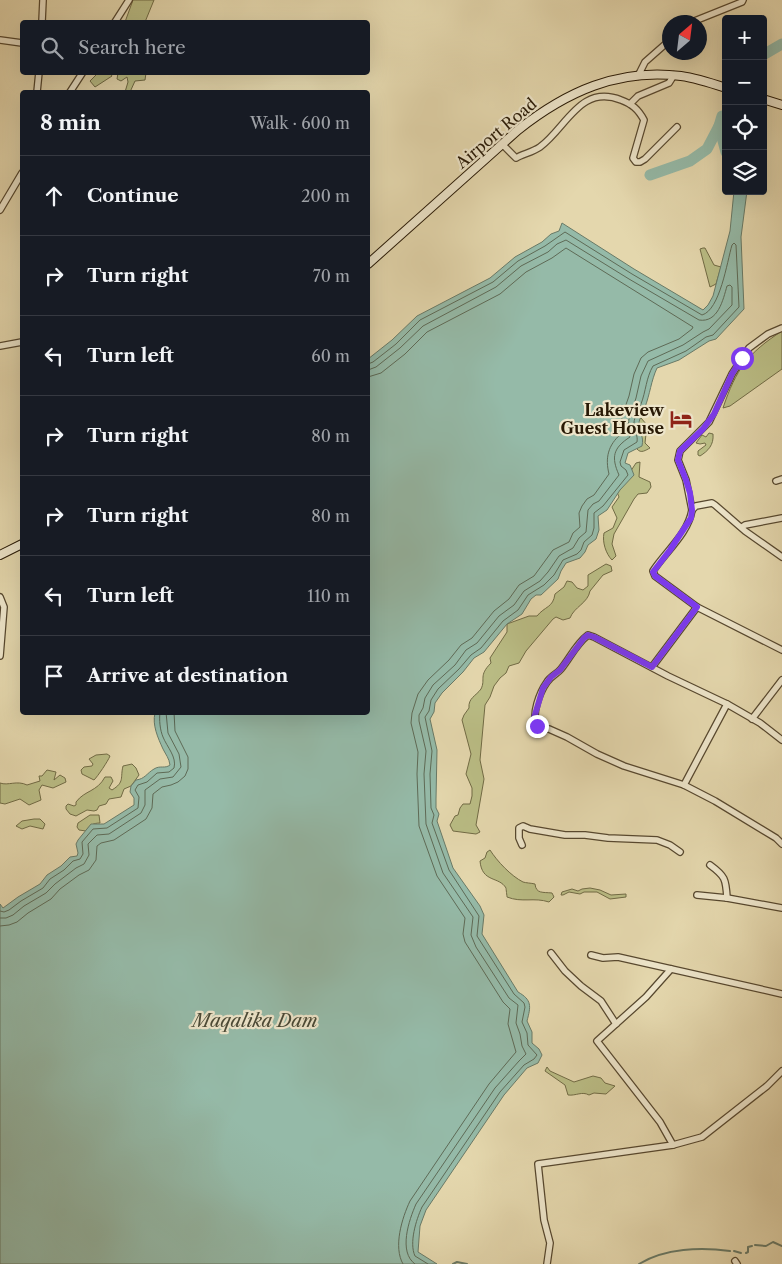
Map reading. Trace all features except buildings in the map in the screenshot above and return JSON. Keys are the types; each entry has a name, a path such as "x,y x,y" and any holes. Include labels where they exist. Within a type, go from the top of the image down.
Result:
{"main road":[{"name":"Airport Road","path":"370,262 502,144 543,110 571,95 608,80 638,76 674,76 722,87"},
{"path":"767,100 782,104"},
{"path":"0,555 20,545"}],"street":[{"path":"42,20 43,0"},
{"path":"116,20 129,0"},
{"path":"707,16 743,0"},
{"path":"0,40 20,43"},
{"path":"638,76 645,62 662,47"},
{"path":"37,90 39,75"},
{"path":"71,90 81,75"},
{"path":"630,104 638,96 669,82 674,76"},
{"path":"502,144 516,158 538,148 550,139 571,114 587,100 596,96 610,96 630,104 640,113 644,120 633,158 636,162 640,162 650,155 677,127"},
{"path":"0,210 20,177"},
{"path":"782,328 768,334 749,348 732,374 714,414 703,429 680,451 678,465 686,480 692,510 691,518 686,528 653,572 655,576 697,607 782,650"},
{"path":"0,346 20,342"},
{"path":"692,510 696,506 712,503 782,557"},
{"path":"742,527 782,518"},
{"path":"0,597 4,607 0,656"},
{"path":"652,667 697,607"},
{"path":"782,740 727,704 588,635 543,688 535,722 541,729 549,729 567,737 597,754 637,770 684,785 715,800 776,838 782,844"},
{"path":"752,719 782,680"},
{"path":"684,785 727,704"},
{"path":"522,845 519,838 521,826 565,835 657,840 670,845 680,852"},
{"path":"710,865 718,870 726,880 727,898"},
{"path":"697,895 727,898 782,908"},
{"path":"551,952 565,972 601,1001 616,1024"},
{"path":"591,955 604,958 618,957 782,994"},
{"path":"671,969 646,997 597,1041 654,1115 673,1145"},
{"path":"548,1264 550,1243 545,1227 538,1164 673,1145 702,1137 767,1086 782,1071"}],"green space":[{"path":"133,0 154,0 146,20 126,20"},
{"path":"96,75 112,76 95,87 90,81"},
{"path":"118,75 146,75 145,80 135,81 131,90 126,90 128,82 127,77 121,81 117,79"},
{"path":"705,248 714,265 721,267 716,284 710,287 700,249"},
{"path":"782,331 782,369 730,406 723,408 738,372 760,347"},
{"path":"641,418 647,425 653,426 646,434 645,443 650,448 645,451 637,449 640,439 636,419"},
{"path":"709,433 713,434 711,444 708,450 700,456 698,451 706,445 705,443 696,443 702,435 706,437"},
{"path":"640,462 639,477 650,482 651,487 647,493 638,494 634,499 614,534 612,544 616,556 612,560 605,548 604,533 613,528 617,518 612,507 619,497 617,492 636,463"},
{"path":"606,564 611,566 612,571 603,575 590,591 587,599 570,618 563,620 556,617 553,619 526,651 519,663 509,666 506,673 494,686 485,705 480,760 484,779 476,825 480,832 476,834 453,831 450,825 455,816 458,815 463,804 470,804 472,796 472,788 466,774 471,754 462,720 469,708 471,699 481,689 483,674 491,663 490,658 507,632 507,624 529,616 537,616 551,604 555,594 564,587 567,581 572,582 577,588 583,590 588,586 588,575"},
{"path":"107,754 110,756 109,758 94,780 82,774 81,770 84,767 92,766 93,764 89,759 96,755"},
{"path":"132,764 139,775 131,786 124,789 121,797 109,799 106,804 99,806 97,810 87,810 76,816 70,814 66,809 68,804 76,805 76,802 83,795 98,786 105,777 111,777 113,781 109,788 112,790 119,785 123,766"},
{"path":"47,770 56,772 54,780 60,775 65,778 66,782 53,788 42,785 39,790 41,800 29,805 20,799 5,804 0,803 0,783 27,785 40,781 39,776 42,776"},
{"path":"90,815 99,815 100,823 92,825 86,831 79,830 77,827 78,823"},
{"path":"40,819 45,824 43,829 30,826 22,829 16,826 22,821"},
{"path":"490,850 514,876 523,882 535,884 538,891 552,893 554,897 549,902 518,900 507,897 506,888 503,884 487,876 481,868 480,861 485,858"},
{"path":"590,888 611,895 626,894 626,897 610,899 597,892 584,892 580,894 569,892 561,895 562,892 572,889 578,891"},
{"path":"547,1067 550,1071 574,1082 593,1076 615,1086 606,1094 594,1093 589,1095 584,1093 568,1095 565,1085 545,1071"}],"water":[{"name":"Maqalika Dam","path":"734,195 746,195 741,237 744,309 716,339 709,341 679,360 657,368 639,421 639,429 643,440 642,446 628,453 625,463 630,465 634,475 620,490 607,510 598,516 599,530 596,539 588,545 580,558 566,563 558,579 541,595 536,595 531,599 522,614 507,624 484,652 474,658 442,693 435,703 434,712 430,719 437,750 436,808 439,814 437,821 453,868 480,906 484,915 482,934 518,992 528,1001 530,1007 527,1021 532,1032 532,1043 539,1049 542,1055 538,1063 527,1068 504,1095 426,1210 420,1226 418,1252 437,1264 0,1264 0,904 3,908 40,884 47,875 61,866 70,857 77,856 76,844 91,824 104,824 134,805 134,798 130,792 131,786 136,780 144,777 156,768 170,765 156,731 155,715 370,715 370,357 417,316 490,278 515,257 559,231 562,223 703,310 713,296 730,231"}],"waterway":[{"path":"767,53 782,44"},
{"path":"722,116 719,126 722,137"},
{"path":"650,175 690,161 707,149 719,126"},
{"path":"755,1245 766,1246 773,1242 782,1246"},
{"path":"746,1253 748,1252 748,1247 752,1246"},
{"path":"639,1264 660,1255 683,1250 707,1249 730,1251"},
{"path":"734,1251 741,1253"},
{"path":"453,1264 457,1262 467,1264"}],"place":[{"name":"Lakeview Guest House","path":"681,419"}],"route":[{"path":"537,726 534,718 543,688 588,635 652,667 697,607 655,576 653,572 654,568 686,528 691,518 690,493 678,465 680,451 709,422 732,374 742,358"}]}
